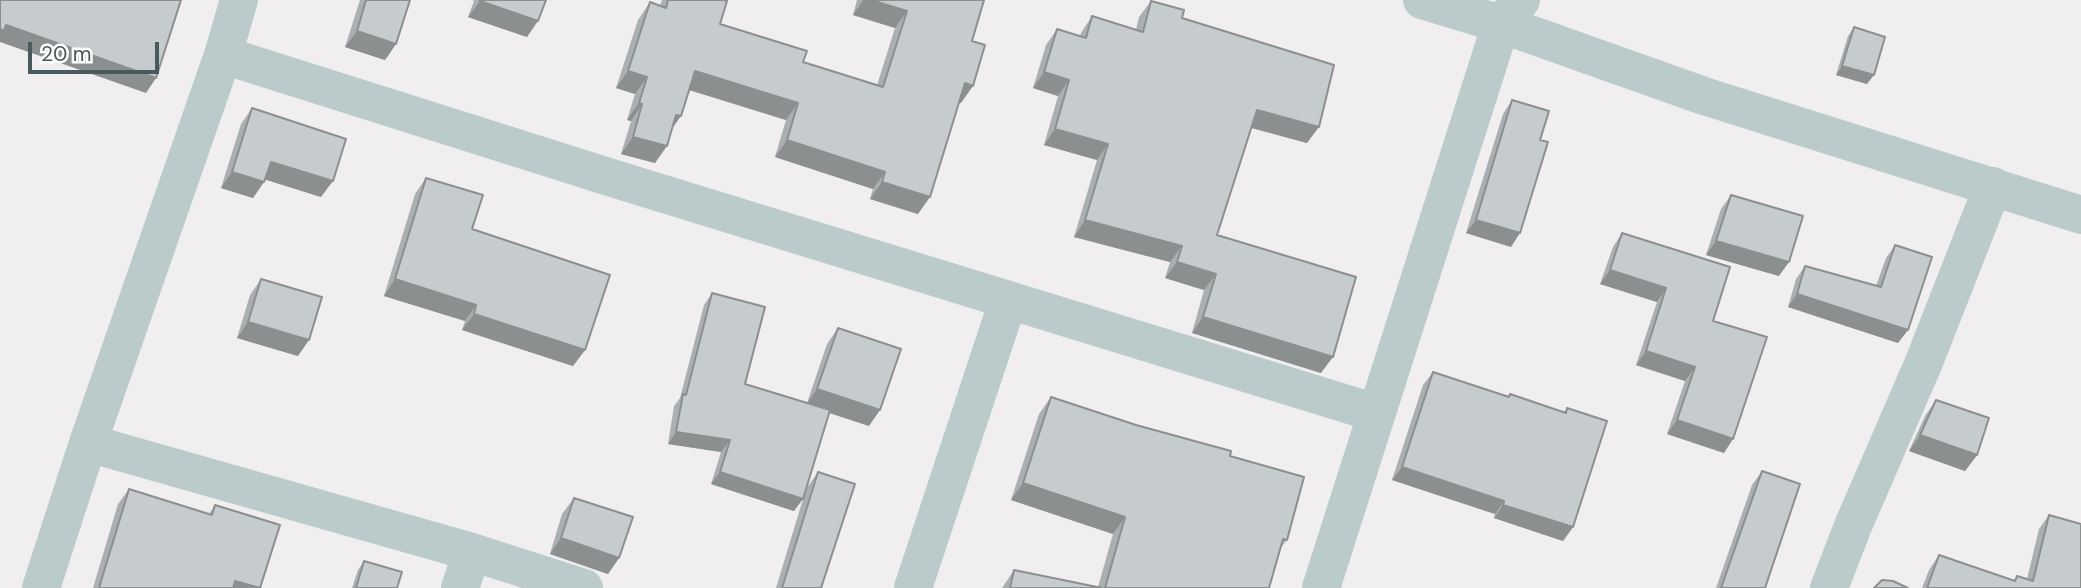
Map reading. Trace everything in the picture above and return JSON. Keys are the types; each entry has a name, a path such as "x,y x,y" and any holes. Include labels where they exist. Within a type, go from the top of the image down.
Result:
{"street":[{"path":"41,588 88,443 223,55 239,0"},
{"path":"1422,0 1511,12 1704,96 2081,215"},
{"path":"1321,588 1376,413 1511,12"},
{"path":"223,55 1008,301 1376,413"},
{"path":"1829,588 1924,362 1993,186"},
{"path":"913,588 1008,301"},
{"path":"88,443 472,552 584,588"},
{"path":"460,588 472,552"}],"building":[{"path":"0,0 181,0 156,78 6,25 4,31 0,29"},
{"path":"366,0 410,0 396,44 357,31"},
{"path":"480,0 546,0 538,21"},
{"path":"668,0 727,1 720,24 807,51 803,62 883,87 907,11 871,0 984,0 972,41 985,45 973,86 965,83 930,197 882,182 885,172 787,140 798,103 695,71 681,116 676,115 667,146 633,137 647,77 628,71 650,2 666,8"},
{"path":"1151,1 1184,10 1182,18 1334,65 1319,127 1257,110 1217,235 1356,277 1333,357 1203,317 1216,274 1177,262 1182,246 1085,220 1108,144 1055,129 1069,80 1044,72 1057,29 1086,38 1092,16 1143,32"},
{"path":"1854,27 1885,37 1874,75 1842,66"},
{"path":"1512,100 1549,111 1540,140 1548,142 1520,233 1476,220"},
{"path":"252,108 346,139 333,181 271,162 264,182 232,172"},
{"path":"426,178 483,195 472,229 610,275 585,350 474,314 476,305 395,279"},
{"path":"1731,195 1803,216 1789,262 1716,241"},
{"path":"1622,233 1730,267 1713,321 1767,337 1733,439 1677,420 1695,367 1646,351 1666,288 1610,270"},
{"path":"1895,245 1932,257 1908,330 1797,294 1805,266 1881,287"},
{"path":"261,279 322,297 309,340 248,322"},
{"path":"712,293 765,307 745,384 830,410 803,499 720,472 730,440 676,432 683,394 686,395"},
{"path":"838,328 901,349 880,410 817,389"},
{"path":"1433,372 1509,397 1510,394 1566,413 1567,408 1607,421 1573,527 1503,505 1504,501 1402,467"},
{"path":"1051,397 1136,425 1231,451 1230,456 1304,477 1287,540 1283,539 1269,588 1105,588 1125,517 1023,483"},
{"path":"1936,400 1989,418 1977,455 1920,435"},
{"path":"1762,471 1800,484 1765,588 1721,588"},
{"path":"818,472 855,484 821,588 782,588"},
{"path":"129,489 212,515 215,505 280,525 260,588 235,581 233,588 99,588"},
{"path":"574,498 633,517 619,558 561,538"},
{"path":"2049,515 2081,524 2081,588 1927,588 1939,555 2015,581 2017,576 2033,581"},
{"path":"364,561 402,572 397,588 356,588"},
{"path":"1014,570 1102,588 1010,588"},
{"path":"1882,580 1893,581 1908,588 1874,588"}]}
